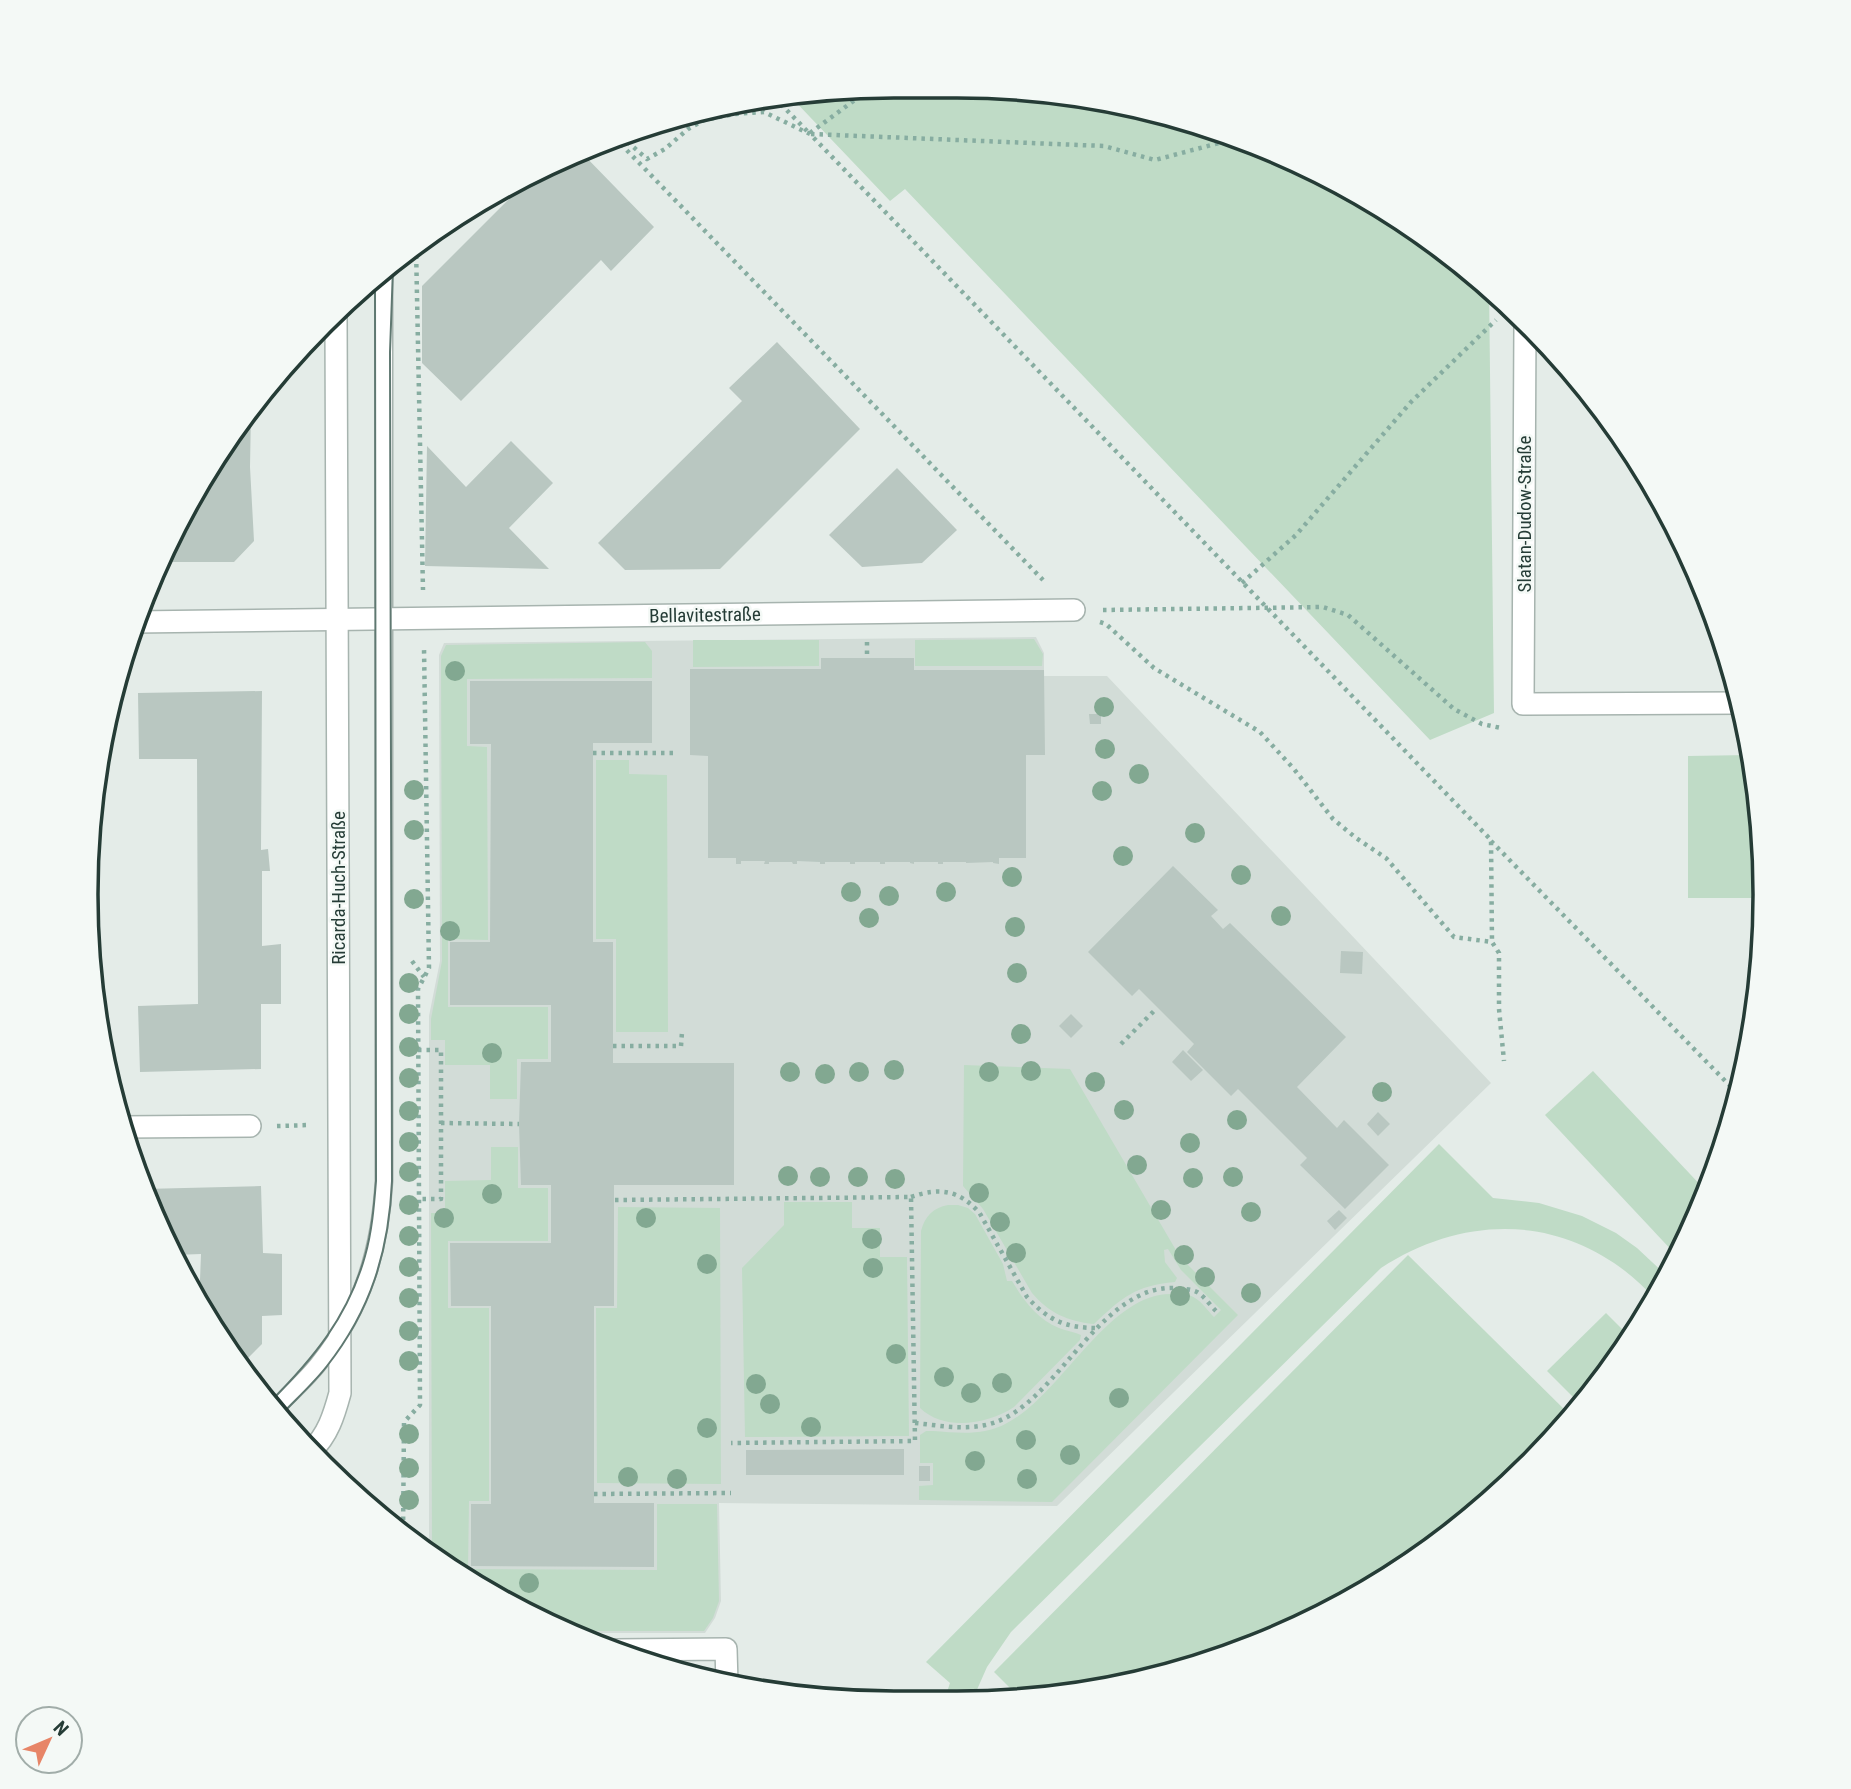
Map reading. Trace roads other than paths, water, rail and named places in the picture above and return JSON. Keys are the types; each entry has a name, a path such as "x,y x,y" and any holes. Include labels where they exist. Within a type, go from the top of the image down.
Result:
{"street":[{"name":"Ricarda-Huch-Straße","path":"317,1443 327,1432 340,1393 336,326"},
{"name":"Slatan-Dudow-Straße","path":"1525,336 1523,704 1730,703"},
{"name":"Bellavitestraße","path":"146,622 1074,610"},
{"path":"132,1126 250,1126"},
{"path":"641,1650 726,1649 727,1673"}],"lane":[{"path":"282,1402 311,1373 340,1334 358,1301 369,1273 382,1212 384,284"}],"tram line":[{"path":"287,1409 327,1366 355,1323 375,1279 382,1256 390,1207 390,352 393,277"},
{"path":"276,1395 327,1336 349,1299 365,1256 376,1181 375,291"}]}
